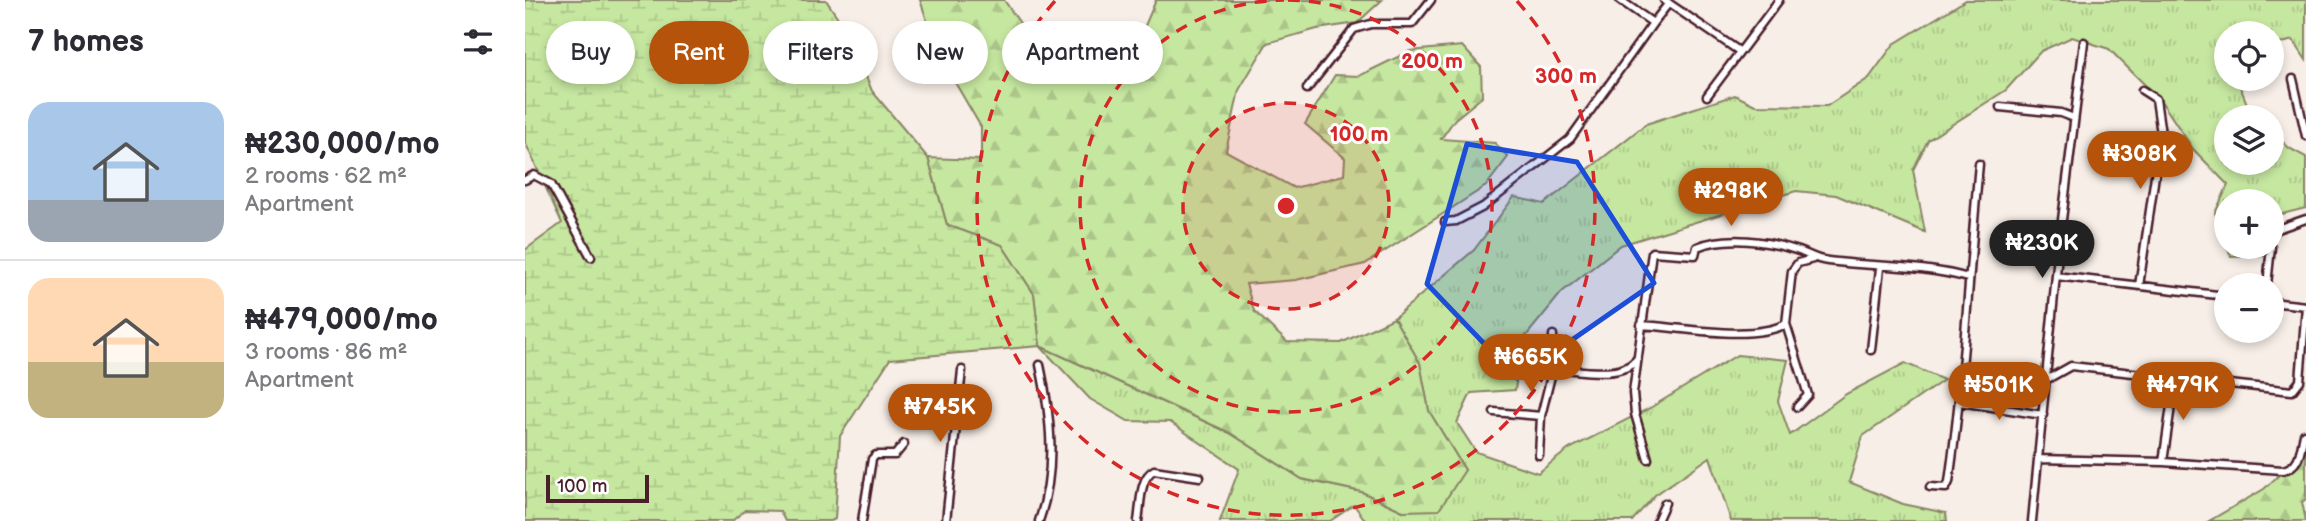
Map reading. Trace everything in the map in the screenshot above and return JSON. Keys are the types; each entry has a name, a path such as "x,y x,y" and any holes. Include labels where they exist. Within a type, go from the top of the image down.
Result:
{"street":[{"path":"1307,89 1354,29 1371,24 1412,24 1431,0"},
{"path":"1620,0 1653,23"},
{"path":"1707,96 1779,0"},
{"path":"1445,222 1456,221 1483,206 1570,139 1667,2 1739,51"},
{"path":"2032,521 2056,276 2084,42"},
{"path":"2293,79 2306,136"},
{"path":"2139,285 2162,126 2156,99 2142,90"},
{"path":"2000,107 2061,113 2074,118"},
{"path":"1930,487 1948,486 1960,402 1979,163"},
{"path":"525,180 534,175 551,184 591,257"},
{"path":"2284,227 2306,219"},
{"path":"1648,459 1635,414 1633,393 1650,256 1655,250 1695,255 1697,247 1709,243 1748,242 1796,250 1813,259 1881,268 1930,269 1968,278"},
{"path":"1797,407 1808,395 1786,324 1792,271 1798,263 1813,259"},
{"path":"1871,350 1881,268"},
{"path":"2056,276 2214,294"},
{"path":"2046,380 2071,366 2292,391 2300,381 2306,306 2284,303"},
{"path":"1641,325 1748,332 1775,330 1786,324"},
{"path":"1539,455 1541,416 1553,368 1552,335"},
{"path":"1553,368 1613,371 1629,368 1637,358"},
{"path":"1039,521 1047,498 1051,464 1049,414 1040,365"},
{"path":"946,521 963,370"},
{"path":"2163,462 2175,378"},
{"path":"1960,402 2043,415"},
{"path":"1494,412 1541,416"},
{"path":"2039,459 2163,462 2283,470 2289,469 2300,457 2304,434"},
{"path":"862,521 872,459 876,455 895,455 904,444"},
{"path":"1138,521 1144,481 1149,472 1154,470 1201,477"},
{"path":"1657,521 1665,503"}],"highlighted area":[{"path":"1467,144 1577,162 1654,283 1517,378 1427,284"}],"green space":[{"path":"525,0 826,0 840,21 763,21 763,84 869,84 928,158 947,225 1002,245 1034,294 1040,346 890,359 840,436 835,519 831,521 785,521 780,511 745,510 732,521 525,521 525,250 562,223 525,142"},
{"path":"920,0 1004,0 1018,21 1002,21 1002,84 1163,84 1163,21 1147,21 1156,0 1382,0 1357,23 1317,29 1267,43 1239,90 1226,151 1294,188 1344,175 1345,158 1305,124 1335,75 1359,76 1410,51 1462,46 1481,67 1482,97 1455,119 1441,139 1495,143 1508,157 1486,186 1365,264 1296,280 1246,284 1254,311 1287,342 1341,343 1394,318 1420,363 1429,411 1465,470 1439,510 1403,511 1362,492 1302,479 1230,433 1040,346 1034,294 1002,245 947,225 928,158 981,160 981,127 956,84 988,84 988,21 927,21"},
{"path":"1966,0 2306,0 2306,60 2293,40 2284,43 2284,21 2214,21 2214,91 2242,91 2247,105 2214,105 2214,171 2193,149 2161,101 2109,49 2072,37 2041,51 2006,90 1928,140 1913,170 1925,232 1836,195 1796,191 1621,245 1562,292 1522,341 1515,390 1471,393 1457,423 1476,452 1538,473 1569,449 1650,408 1737,355 1788,360 1778,401 1790,435 1846,394 1905,363 1944,380 1863,436 1849,482 1903,504 1946,513 1947,521 1731,521 1710,457 1655,495 1632,521 1366,521 1354,505 1330,521 1220,521 1239,469 1170,422 1128,421 1090,399 1040,346 1230,433 1302,479 1362,492 1403,511 1465,470 1429,411 1420,363 1394,318 1474,250 1514,197 1544,204 1646,124 1735,95 1755,105 1827,106 1869,78 1894,44"},
{"path":"2284,143 2306,157 2306,208 2284,214 2284,189 2226,189 2228,185 2218,175 2284,175"},
{"path":"2306,450 2306,499 2302,502 2306,521 2209,521 2264,489"}]}
